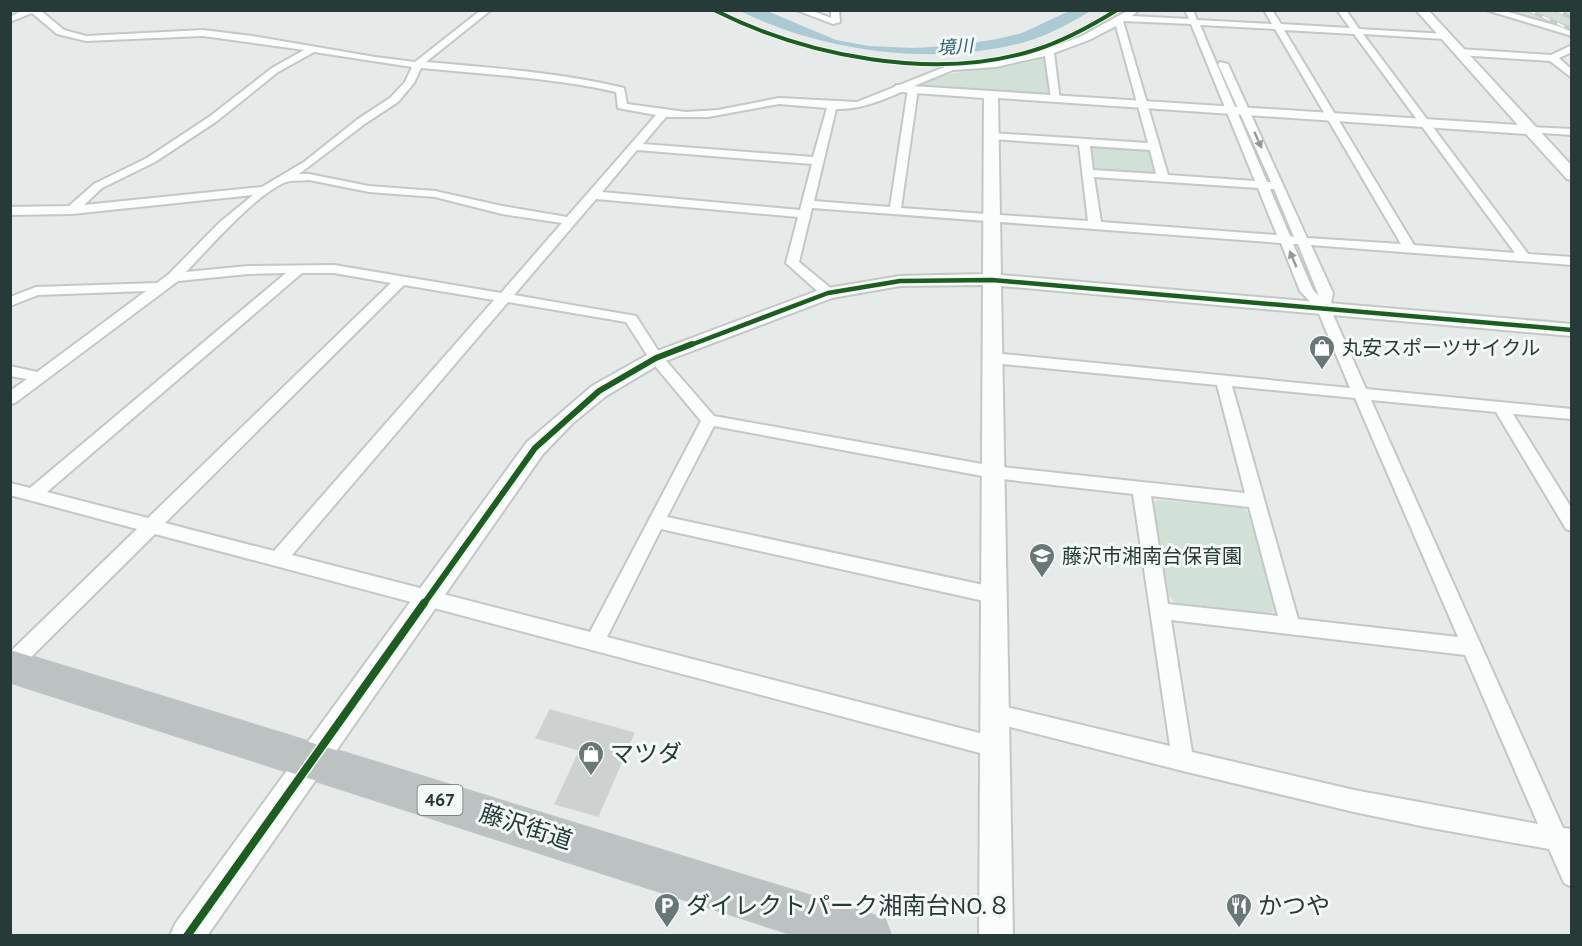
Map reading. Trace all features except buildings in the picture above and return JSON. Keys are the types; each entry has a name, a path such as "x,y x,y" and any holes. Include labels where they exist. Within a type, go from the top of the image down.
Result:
{"highway":[{"name":"藤沢街道","path":"10,666 869,936"}],"street":[{"path":"10,20 33,10 57,30 72,36 88,38 201,32 418,64 489,69 596,84 621,90 622,106 663,114 710,114 790,100 832,106 873,101 907,89 952,68 990,65 1049,52 1122,19 1135,10"},
{"path":"10,399 174,278 223,226 265,190 289,177 394,100 409,83 418,64 487,10"},
{"path":"800,10 836,22 835,10"},
{"path":"1189,10 1199,22 1224,66 1263,186 1307,291 1323,308 1472,647 1564,840 1572,875"},
{"path":"1199,10 1199,22 1212,65 1278,187 1326,293 1323,308"},
{"path":"1268,10 1409,248"},
{"path":"1341,10 1524,257"},
{"path":"1421,10 1572,176"},
{"path":"1490,10 1572,33"},
{"path":"1122,19 1444,36"},
{"path":"1122,19 1163,178"},
{"path":"72,210 98,186 151,160 213,119 275,70 315,48"},
{"path":"1460,52 1553,58 1572,48"},
{"path":"1049,52 1056,99"},
{"path":"1553,58 1572,75"},
{"path":"1212,65 1224,66"},
{"path":"907,89 1572,132"},
{"path":"895,210 907,89"},
{"path":"991,95 996,936"},
{"path":"828,293 792,263 832,106"},
{"path":"279,558 663,114"},
{"path":"991,136 1154,147"},
{"path":"1084,142 1095,226"},
{"path":"636,147 818,161"},
{"path":"1088,173 1278,187"},
{"path":"289,177 309,177 369,189 435,194 502,210 571,221"},
{"path":"10,211 72,210 265,190"},
{"path":"594,195 804,209 895,210 1572,261"},
{"path":"33,495 299,269"},
{"path":"174,278 248,270 334,269 631,319 656,358 709,420 993,472 1256,501"},
{"path":"187,936 535,448 599,391 656,358 828,293 900,281 944,279 992,280 1572,330"},
{"path":"10,666 400,280"},
{"path":"10,302 36,291 159,287"},
{"path":"992,358 1572,414"},
{"path":"10,371 39,377"},
{"path":"1223,380 1290,626"},
{"path":"1502,407 1572,524"},
{"path":"595,641 709,420"},
{"path":"1142,488 1183,761"},
{"path":"10,489 994,747"},
{"path":"658,522 993,595"},
{"path":"1160,611 1472,647"},
{"path":"994,714 1286,786 1463,823 1564,840"}],"shaded area":[{"path":"1502,11 1571,11 1571,30"},
{"path":"1044,58 1050,95 915,86 946,75"},
{"path":"1091,146 1148,150 1155,177 1096,173"},
{"path":"1158,500 1242,508 1250,514 1276,609 1270,614 1176,603 1169,596 1153,503"}],"water":[{"name":"境川","path":"740,11 767,11 836,40 869,46 914,48 960,45 997,39 1022,33 1069,11 1091,11 1051,32 1025,42 990,50 917,54 880,51 807,37"}],"railway":[{"path":"1528,10 1572,30"},
{"path":"1556,10 1572,18"}],"cycle path":[{"path":"714,10 783,40 823,50 865,58 948,63 986,60 1035,50 1071,36 1117,10"},
{"path":"187,936 535,448 599,391 656,358 828,293 900,281 944,279 992,280 1572,330"}],"place":[{"name":"丸安スポーツサイクル","path":"1322,371"},
{"name":"藤沢市湘南台保育園","path":"1042,579"},
{"name":"マツダ","path":"591,777"},
{"name":"ダイレクトパーク湘南台NO.８","path":"667,929"},
{"name":"かつや","path":"1239,929"}]}
